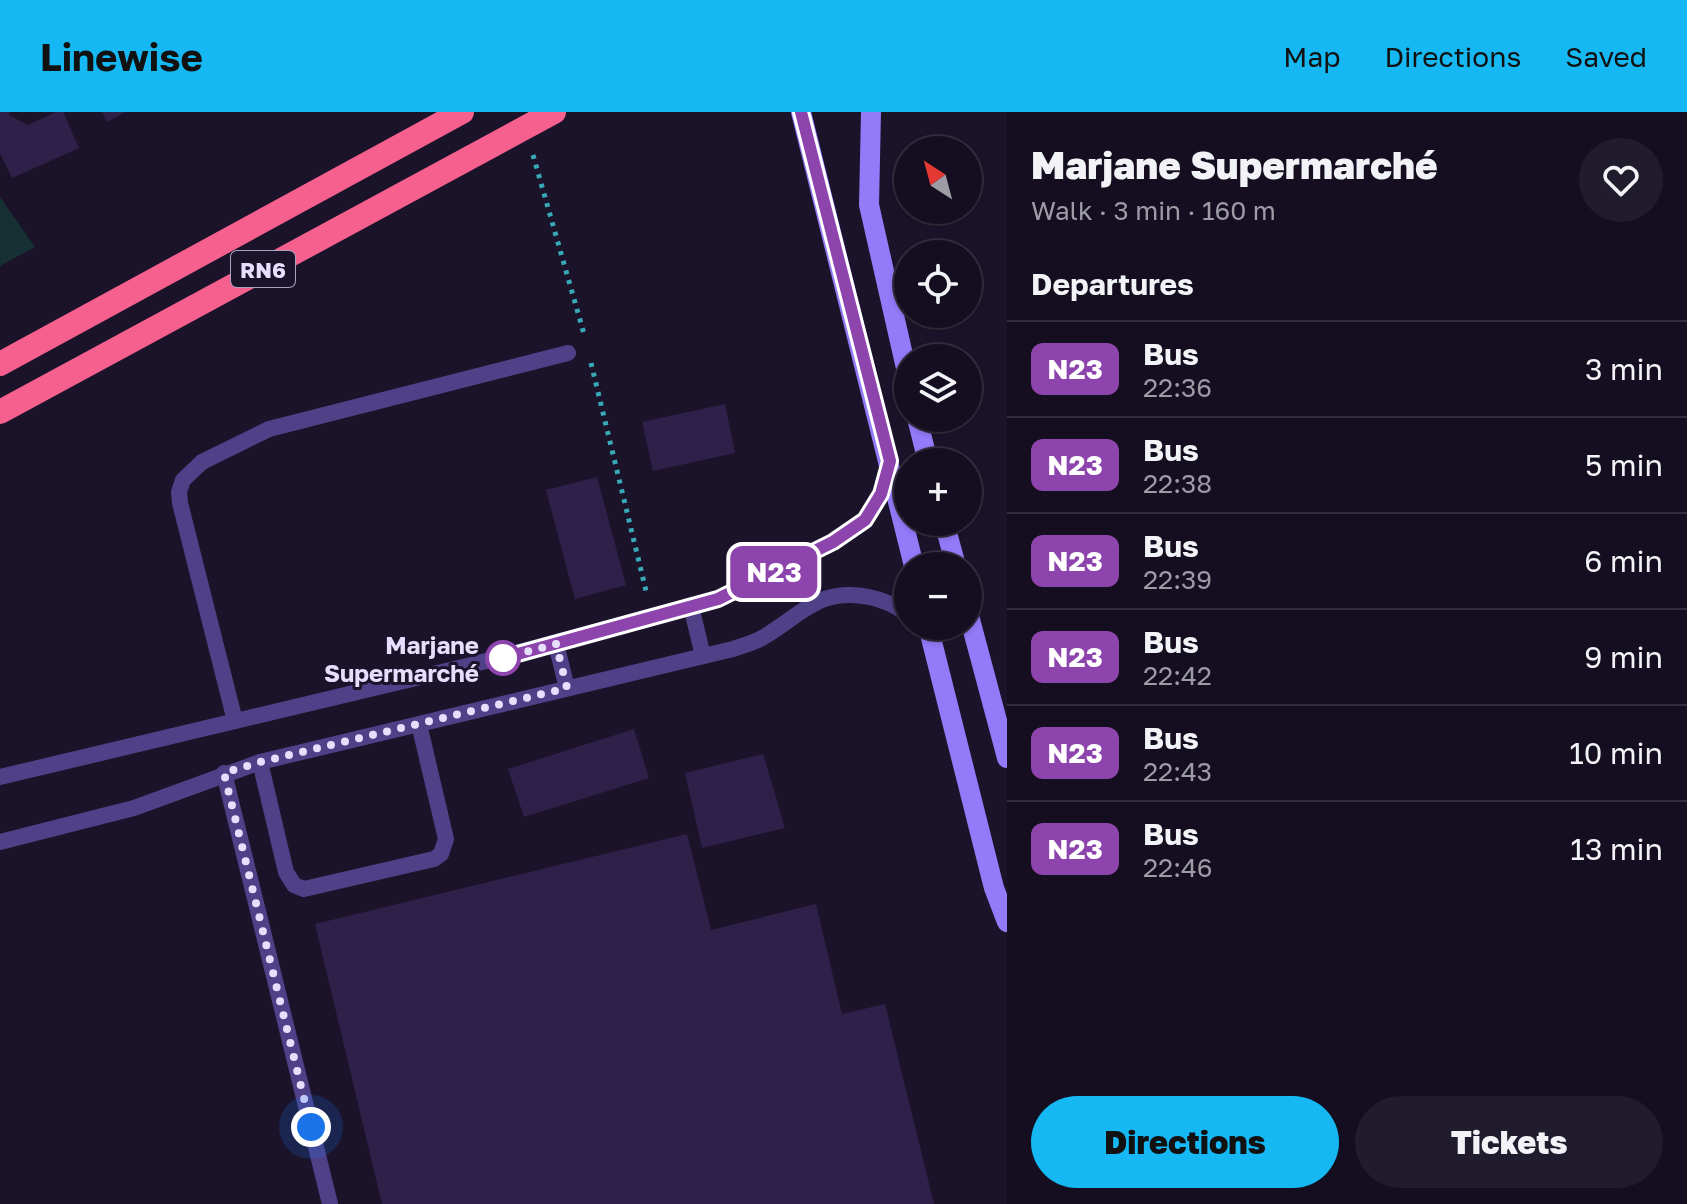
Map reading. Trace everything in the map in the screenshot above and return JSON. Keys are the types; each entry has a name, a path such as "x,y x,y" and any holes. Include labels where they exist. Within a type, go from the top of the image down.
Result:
{"highway":[{"name":"RN6","path":"0,364 462,112"},
{"name":"RN6","path":"0,412 554,112"}],"street":[{"path":"801,112 911,552"},
{"path":"871,112 869,205 901,344"},
{"path":"931,640 994,888 1007,922"},
{"path":"975,640 1007,758"}],"lane":[{"path":"235,721 180,503 179,492 183,480 202,462 269,429 568,353"},
{"path":"0,777 556,644 718,599 833,542 865,520 881,494 890,461"},
{"path":"0,842 134,808 260,762 703,656 761,639 805,607 826,597 847,594 894,605"},
{"path":"691,606 703,656"},
{"path":"556,644 567,688"},
{"path":"260,762 286,872 294,885 304,889 434,859 441,854 446,839 419,724"},
{"path":"224,773 330,1204"}],"path":[{"path":"525,127 574,291 587,347"},
{"path":"591,362 653,617"}],"green space":[{"path":"0,197 35,247 0,266"}],"building":[{"path":"0,112 10,112 9,115 28,125 56,112 63,112 79,148 12,178 0,153"},
{"path":"102,112 125,112 107,122"},
{"path":"725,404 735,453 653,471 642,422"},
{"path":"597,477 626,585 575,599 546,490"},
{"path":"634,729 649,778 524,817 508,769"},
{"path":"763,754 785,828 702,848 685,773"},
{"path":"687,834 711,930 816,904 842,1014 885,1004 934,1204 382,1204 315,924"}],"bus line":[{"name":"N23","path":"503,658 718,599 833,542 865,520 881,494 890,461 801,112"}],"place":[{"name":"Marjane Supermarché","path":"503,658"}],"route":[{"path":"311,1127 224,773 567,688 556,644 503,658"}]}
